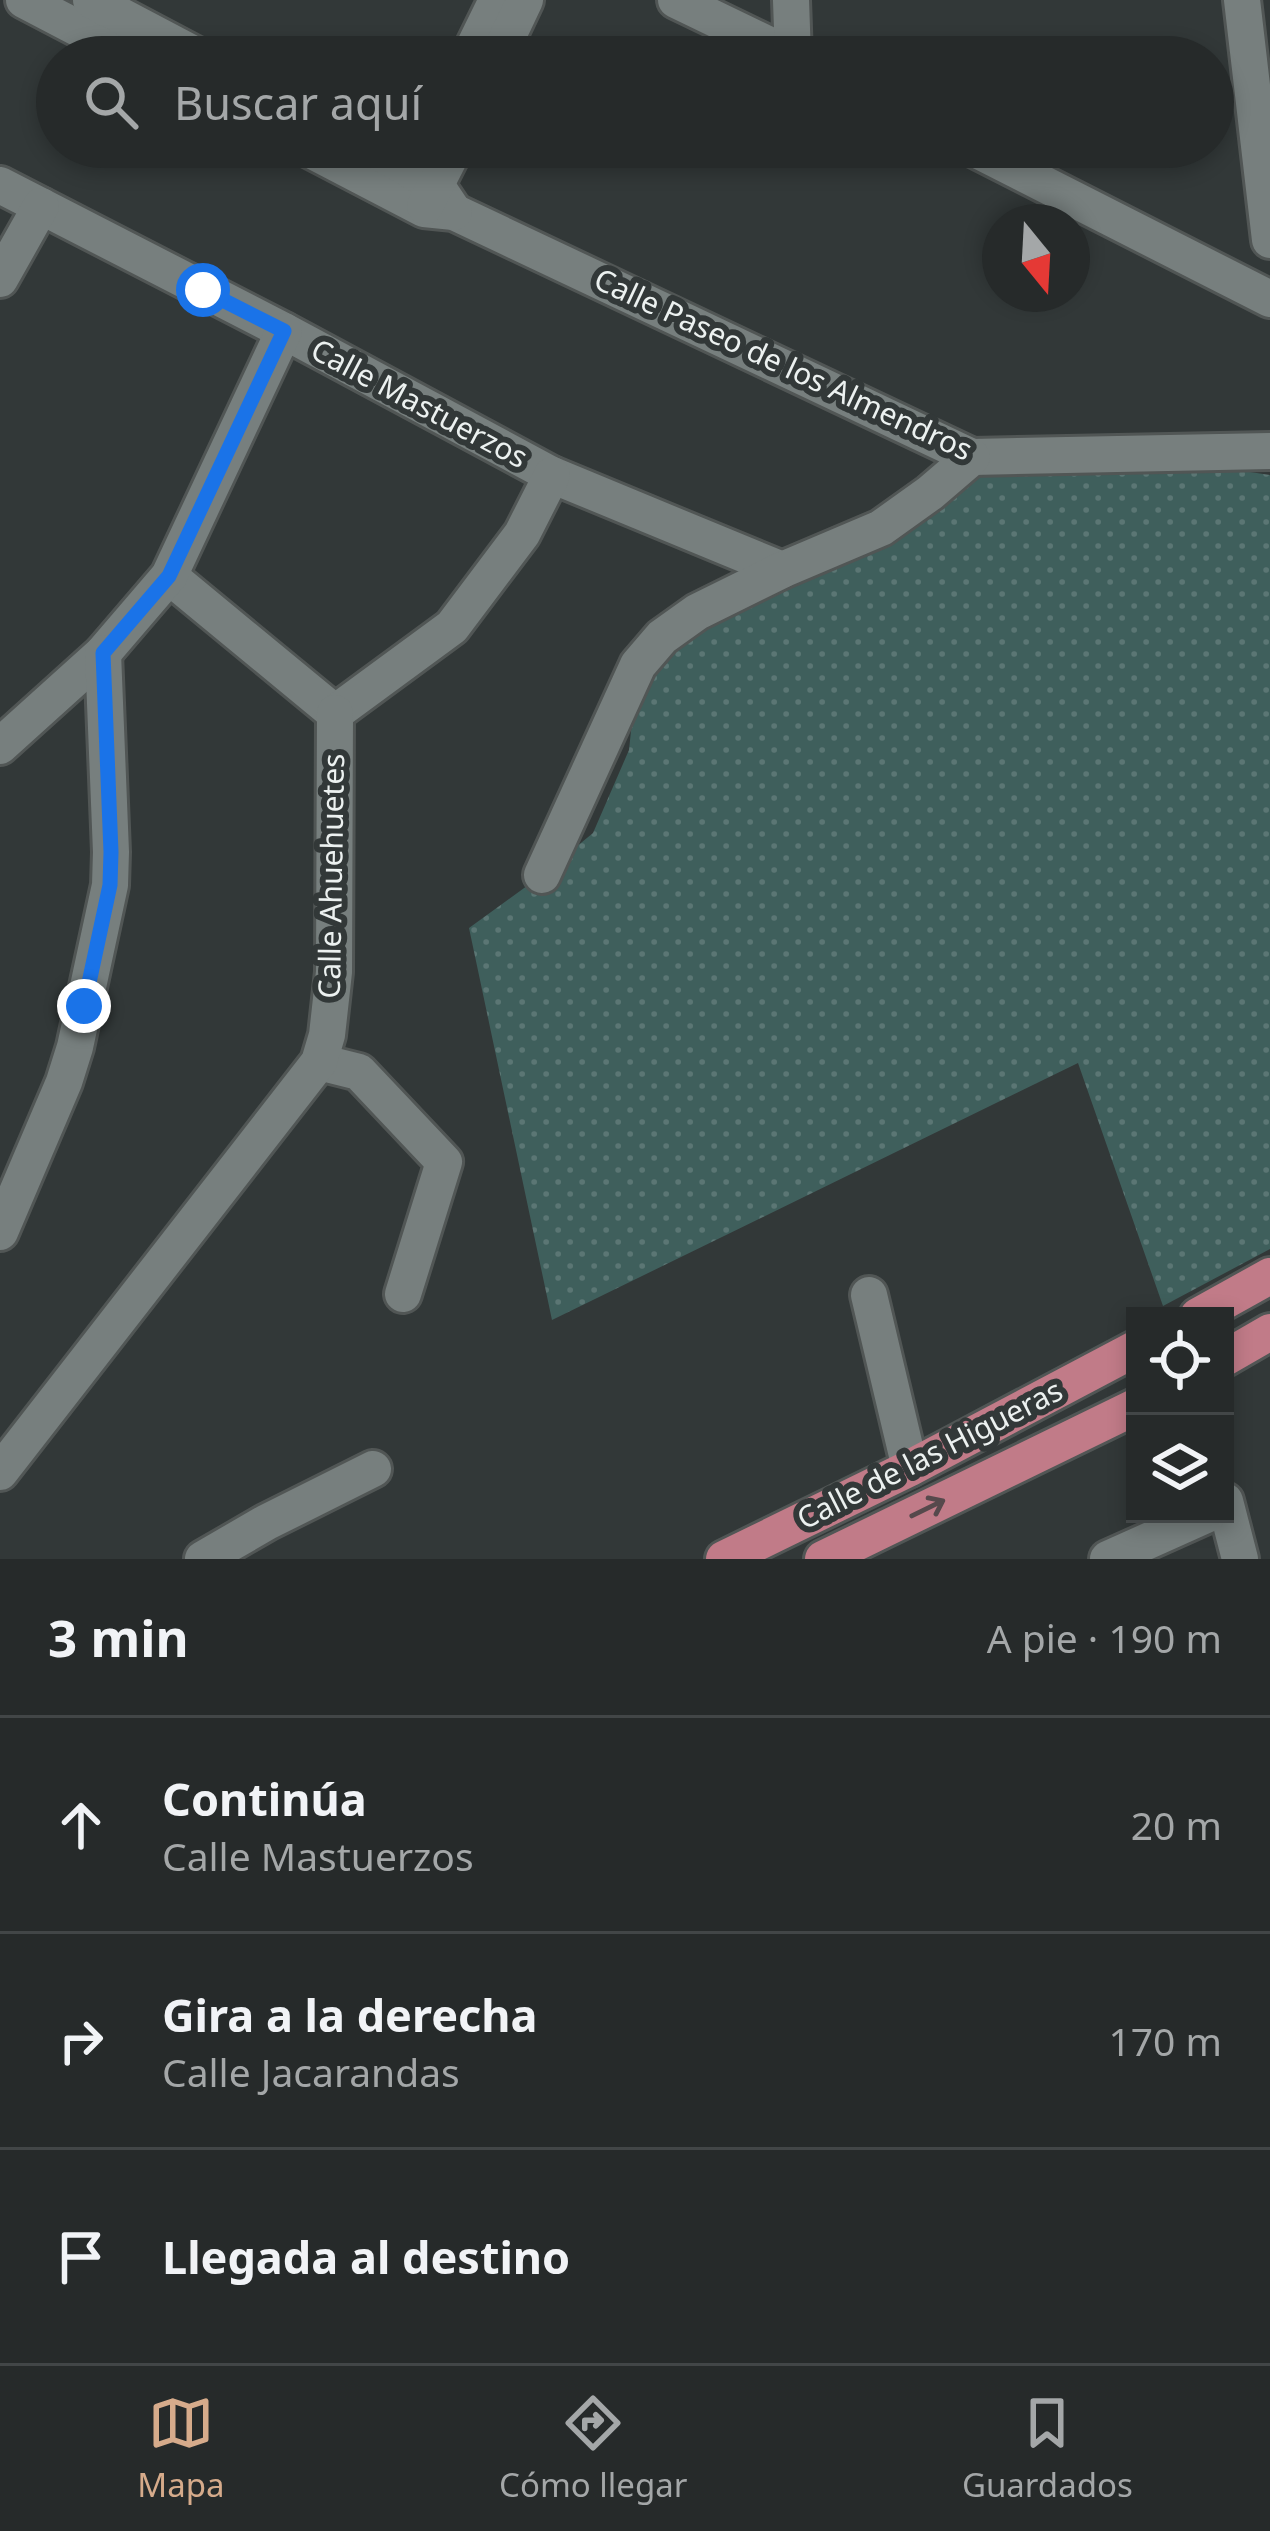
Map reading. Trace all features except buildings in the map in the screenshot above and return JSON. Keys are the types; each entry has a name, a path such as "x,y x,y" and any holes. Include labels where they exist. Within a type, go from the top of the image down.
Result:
{"main road":[{"path":"1218,1307 1270,1276"},
{"path":"1234,1353 1270,1332"},
{"name":"Calle de las Higueras","path":"724,1559 1126,1355"},
{"path":"1080,1436 1123,1392 1126,1372"},
{"name":"Calle de las Higueras","path":"823,1559 1126,1412"}],"street":[{"path":"24,0 93,36"},
{"path":"92,0 160,36"},
{"path":"479,36 496,0"},
{"path":"508,36 525,0"},
{"path":"676,0 750,36"},
{"path":"791,0 792,36"},
{"path":"1242,0 1270,239"},
{"name":"Calle Paseo de los Almendros","path":"369,168 426,187 971,457 1270,451"},
{"name":"Calle Paseo de los Almendros","path":"399,168 426,187"},
{"path":"1012,168 1270,299"},
{"name":"Calle Mastuerzos","path":"0,185 552,475 782,570"},
{"path":"0,279 41,206"},
{"path":"0,746 103,653 169,576 284,331"},
{"path":"542,875 638,665 662,637 697,611 881,528 971,457"},
{"name":"Calle Ahuehuetes","path":"0,1472 319,1062 334,972 335,713 452,627 522,534 552,475"},
{"path":"169,576 335,713"},
{"path":"0,1232 64,1082 110,885 103,653"},
{"path":"319,1062 359,1072 444,1162 403,1294"},
{"path":"869,1295 910,1468"},
{"path":"203,1559 374,1469"},
{"path":"1108,1559 1186,1523"},
{"path":"1226,1523 1238,1558"}],"shaded area":[{"path":"972,457 1270,475 1270,1249 1163,1306 1078,1063 552,1320 469,928 593,833 629,750 638,665"}],"route":[{"path":"84,1006 110,885 103,653 169,576 284,331 203,290"}]}
